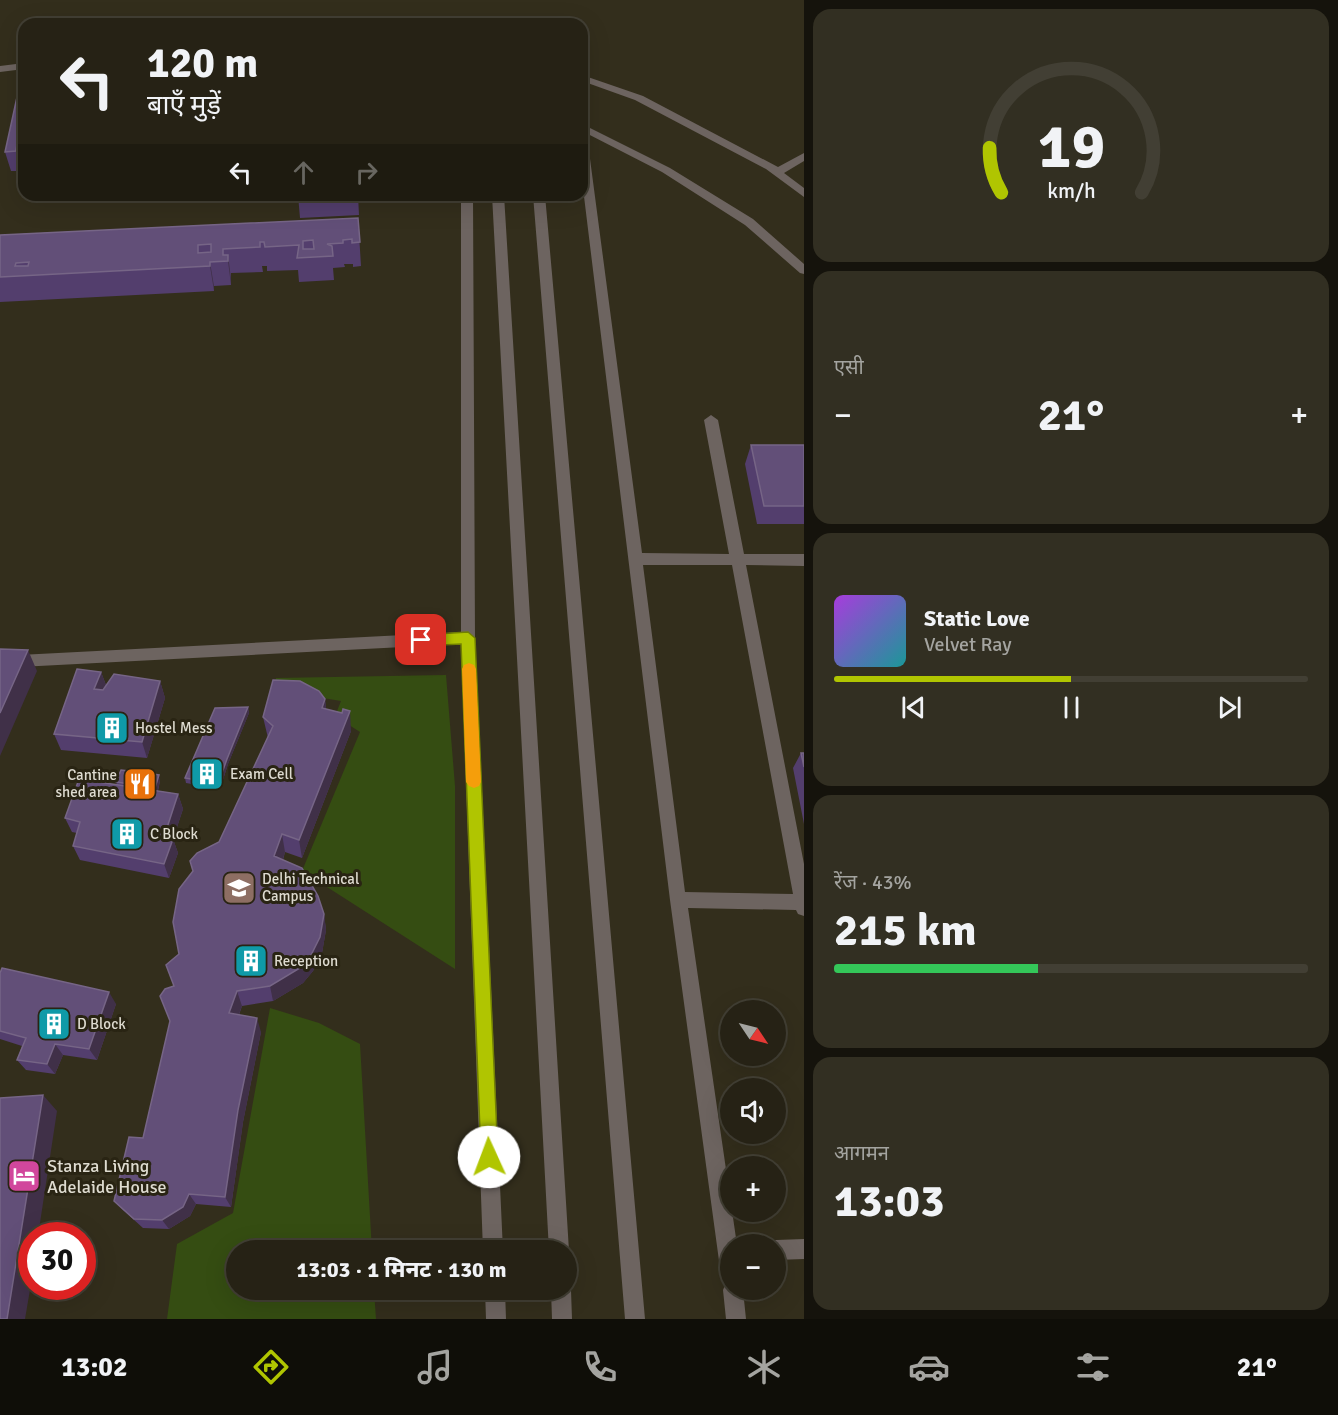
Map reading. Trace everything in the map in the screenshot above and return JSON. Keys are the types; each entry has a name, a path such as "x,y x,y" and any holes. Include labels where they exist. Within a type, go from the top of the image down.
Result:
{"street":[{"path":"0,69 18,67"},
{"path":"588,80 639,98 778,172 804,194"},
{"path":"588,130 666,170 749,222 804,270"},
{"path":"778,172 804,156"},
{"path":"588,184 678,900 727,1234"},
{"path":"466,201 468,638 493,1240"},
{"path":"498,201 558,1240"},
{"path":"540,201 635,1319"},
{"path":"678,900 804,904 736,560 711,420"},
{"path":"635,559 804,560"},
{"path":"0,662 468,638"},
{"path":"786,1250 804,1249"},
{"path":"495,1300 496,1319"},
{"path":"561,1300 562,1319"},
{"path":"734,1300 736,1319"}],"green space":[{"path":"446,675 455,786 455,969 302,871 360,732 335,716 341,701 274,690 276,678"},
{"path":"270,1008 319,1023 360,1044 371,1240 226,1240 226,1300 375,1300 376,1319 167,1319 177,1244 233,1213"}],"building":[{"path":"18,93 18,144 16,151 5,152"},
{"path":"358,218 360,242 352,243 352,239 343,240 343,243 327,244 332,246 333,256 297,258 299,245 265,247 264,242 260,242 260,247 223,249 223,255 228,255 228,261 210,262 210,266 0,277 0,235","holes":["313,240 314,249 303,249 303,241","211,244 211,252 198,253 198,245","29,262 28,266 15,266 16,263"]},
{"path":"751,445 804,445 804,506 764,506"},
{"path":"0,649 28,650 0,713"},
{"name":"Hostel Mess","path":"77,669 101,672 94,689 103,690 114,674 160,681 142,742 54,734"},
{"name":"Reception","path":"273,680 300,681 319,691 325,699 322,708 342,713 343,709 350,711 299,840 282,834 274,856 302,868 318,896 324,914 320,937 311,955 300,968 270,986 237,991 229,1013 257,1018 238,1110 225,1197 189,1194 183,1207 162,1220 134,1219 114,1201 129,1137 143,1138 170,1021 160,996 165,989 174,986 166,965 179,954 173,922 179,889 193,871 190,861 197,853 219,842 273,726 263,717"},
{"path":"248,707 218,784 185,778 215,708"},
{"path":"121,770 159,775 155,788 116,782"},
{"name":"C Block","path":"79,779 178,794 164,837 173,839 164,864 73,846 80,822 65,818"},
{"name":"D Block","path":"2,968 109,992 89,1049 55,1044 47,1064 17,1060 26,1038 0,1031 0,973"},
{"path":"43,1095 23,1222 18,1222 18,1251 7,1319 0,1319 0,1098"}],"slow traffic":[{"path":"469,669 474,782"}],"place":[{"name":"Hostel Mess","path":"112,728"},
{"name":"Exam Cell","path":"207,774"},
{"name":"Cantine shed area","path":"140,784"},
{"name":"C Block","path":"127,834"},
{"name":"Delhi Technical Campus","path":"239,888"},
{"name":"Reception","path":"251,961"},
{"name":"D Block","path":"54,1024"},
{"name":"Stanza Living Adelaide House","path":"24,1176"}],"route":[{"path":"421,640 468,638 489,1157"}]}
